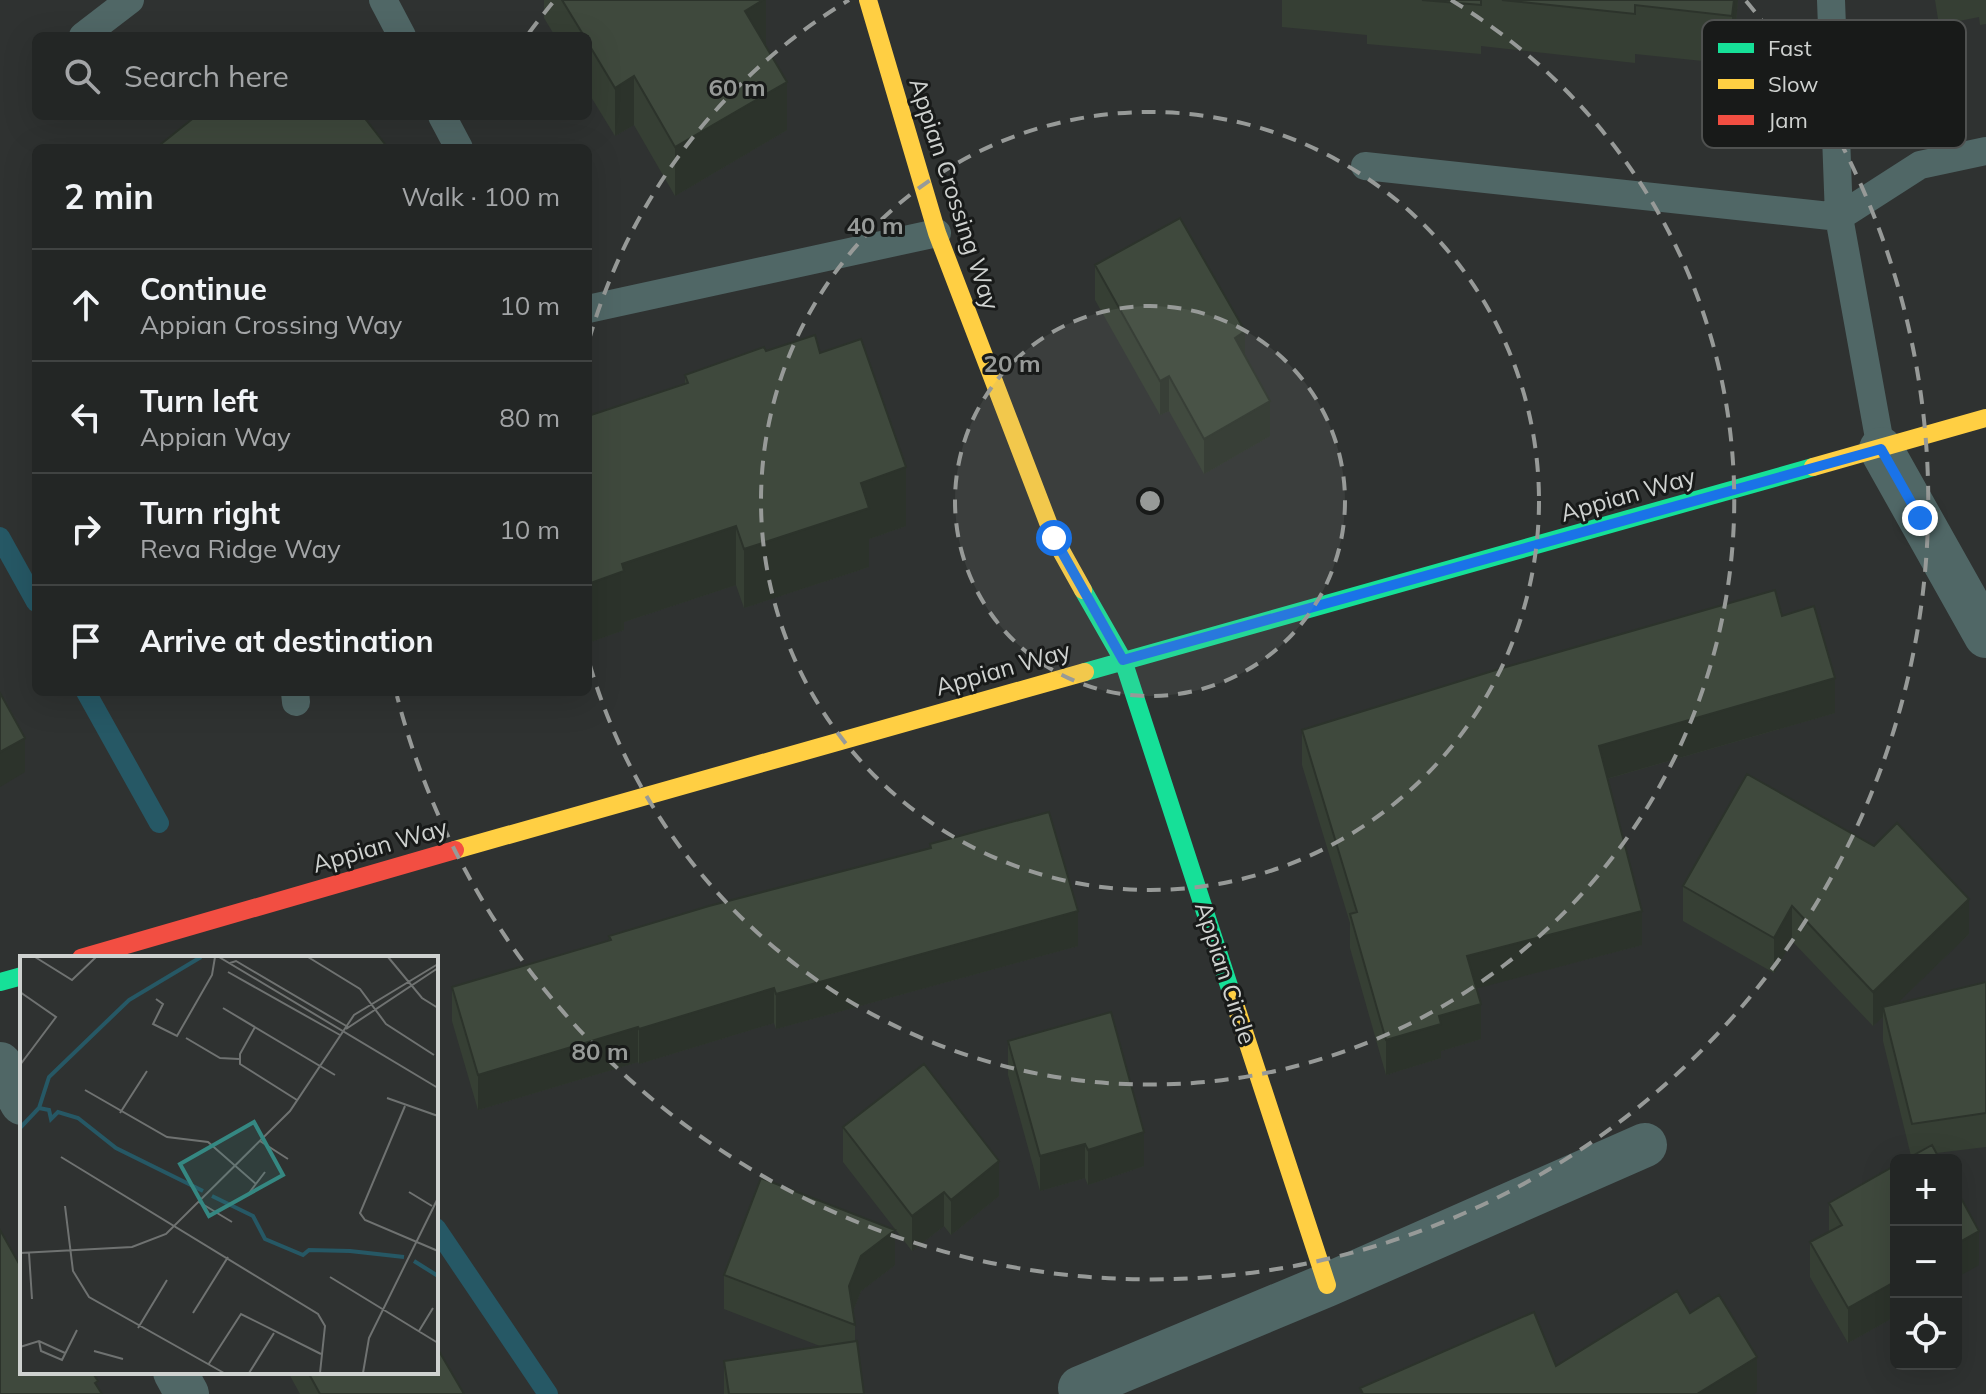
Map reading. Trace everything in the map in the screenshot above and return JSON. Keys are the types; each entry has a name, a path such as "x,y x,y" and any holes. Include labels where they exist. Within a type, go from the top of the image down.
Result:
{"street":[{"name":"Appian Crossing Way","path":"868,0 937,233 1054,538 1123,660"},
{"name":"Appian Way","path":"88,956 1123,660 1986,418"},
{"path":"1881,449 1986,636"},
{"name":"Appian Circle","path":"1123,660 1327,1285"},
{"path":"0,982 20,977"},
{"path":"0,1064 20,1099"},
{"path":"1080,1388 1327,1285 1645,1145"},
{"path":"176,1374 187,1394"}],"lane":[{"path":"88,32 130,0"},
{"path":"383,0 400,32"},
{"path":"1831,0 1832,20"},
{"path":"444,120 457,144"},
{"path":"1836,148 1839,217 1881,449"},
{"path":"1365,166 1839,217 1920,165 1986,151"},
{"path":"592,308 937,233"}],"building":[{"path":"562,0 763,0 745,11 787,82 675,147 634,76 615,88 592,50 592,32 582,32"},
{"path":"1422,0 1481,0 1481,5"},
{"path":"1502,0 1734,0 1732,16 1635,5 1635,14"},
{"path":"191,120 366,120 385,144 161,144"},
{"path":"1180,218 1245,331 1235,338 1270,401 1204,439 1169,376 1160,381 1095,265"},
{"path":"815,335 820,353 861,339 906,467 861,483 869,508 744,549 736,526 622,564 624,571 592,583 592,415 688,383 685,375 764,347 766,351"},
{"path":"1775,590 1782,616 1814,606 1835,678 1599,746 1642,911 1467,956 1481,1004 1439,1016 1441,1024 1386,1040 1350,914 1357,912 1302,730 1499,669"},
{"path":"0,693 25,738 0,752"},
{"path":"1747,774 1874,846 1897,823 1969,899 1873,992 1792,906 1774,938 1683,886"},
{"path":"1049,812 1078,911 776,994 774,988 478,1075 452,987 611,940 609,936 709,906 931,848 930,844"},
{"path":"1986,982 1986,1113 1912,1124 1883,1007"},
{"path":"1111,1012 1144,1132 1088,1150 1085,1144 1040,1156 1008,1041"},
{"path":"924,1064 999,1161 951,1200 944,1192 912,1216 843,1127"},
{"path":"1932,1145 1937,1154 1916,1154"},
{"path":"1890,1168 1890,1284 1848,1308 1810,1242 1842,1225 1829,1203"},
{"path":"761,1178 895,1230 861,1256 849,1286 855,1325 724,1275"},
{"path":"1962,1200 1979,1231 1962,1241"},
{"path":"0,1230 20,1265 20,1374 93,1374 102,1394 0,1394"},
{"path":"1677,1291 1690,1313 1719,1295 1757,1357 1697,1394 1363,1394 1360,1388 1534,1312 1556,1366"},
{"path":"857,1341 864,1394 729,1394 724,1361"},
{"path":"438,1349 464,1394 320,1394 309,1374 438,1374"}],"waterway":[{"path":"0,537 32,595"},
{"path":"88,696 159,823"},
{"path":"438,1231 548,1394"}],"traffic: fast":[{"path":"1085,672 1813,467"},
{"path":"1083,590 1123,660 1233,998"},
{"path":"0,982 20,977"}],"traffic: slow":[{"path":"868,0 937,233 1054,538 1083,590"},
{"path":"1813,467 1986,418"},
{"path":"455,850 1085,672"},
{"path":"1233,998 1327,1285"}],"traffic: jam":[{"path":"88,956 455,850"}],"route":[{"path":"1054,538 1123,660 1881,449 1920,518"}]}
